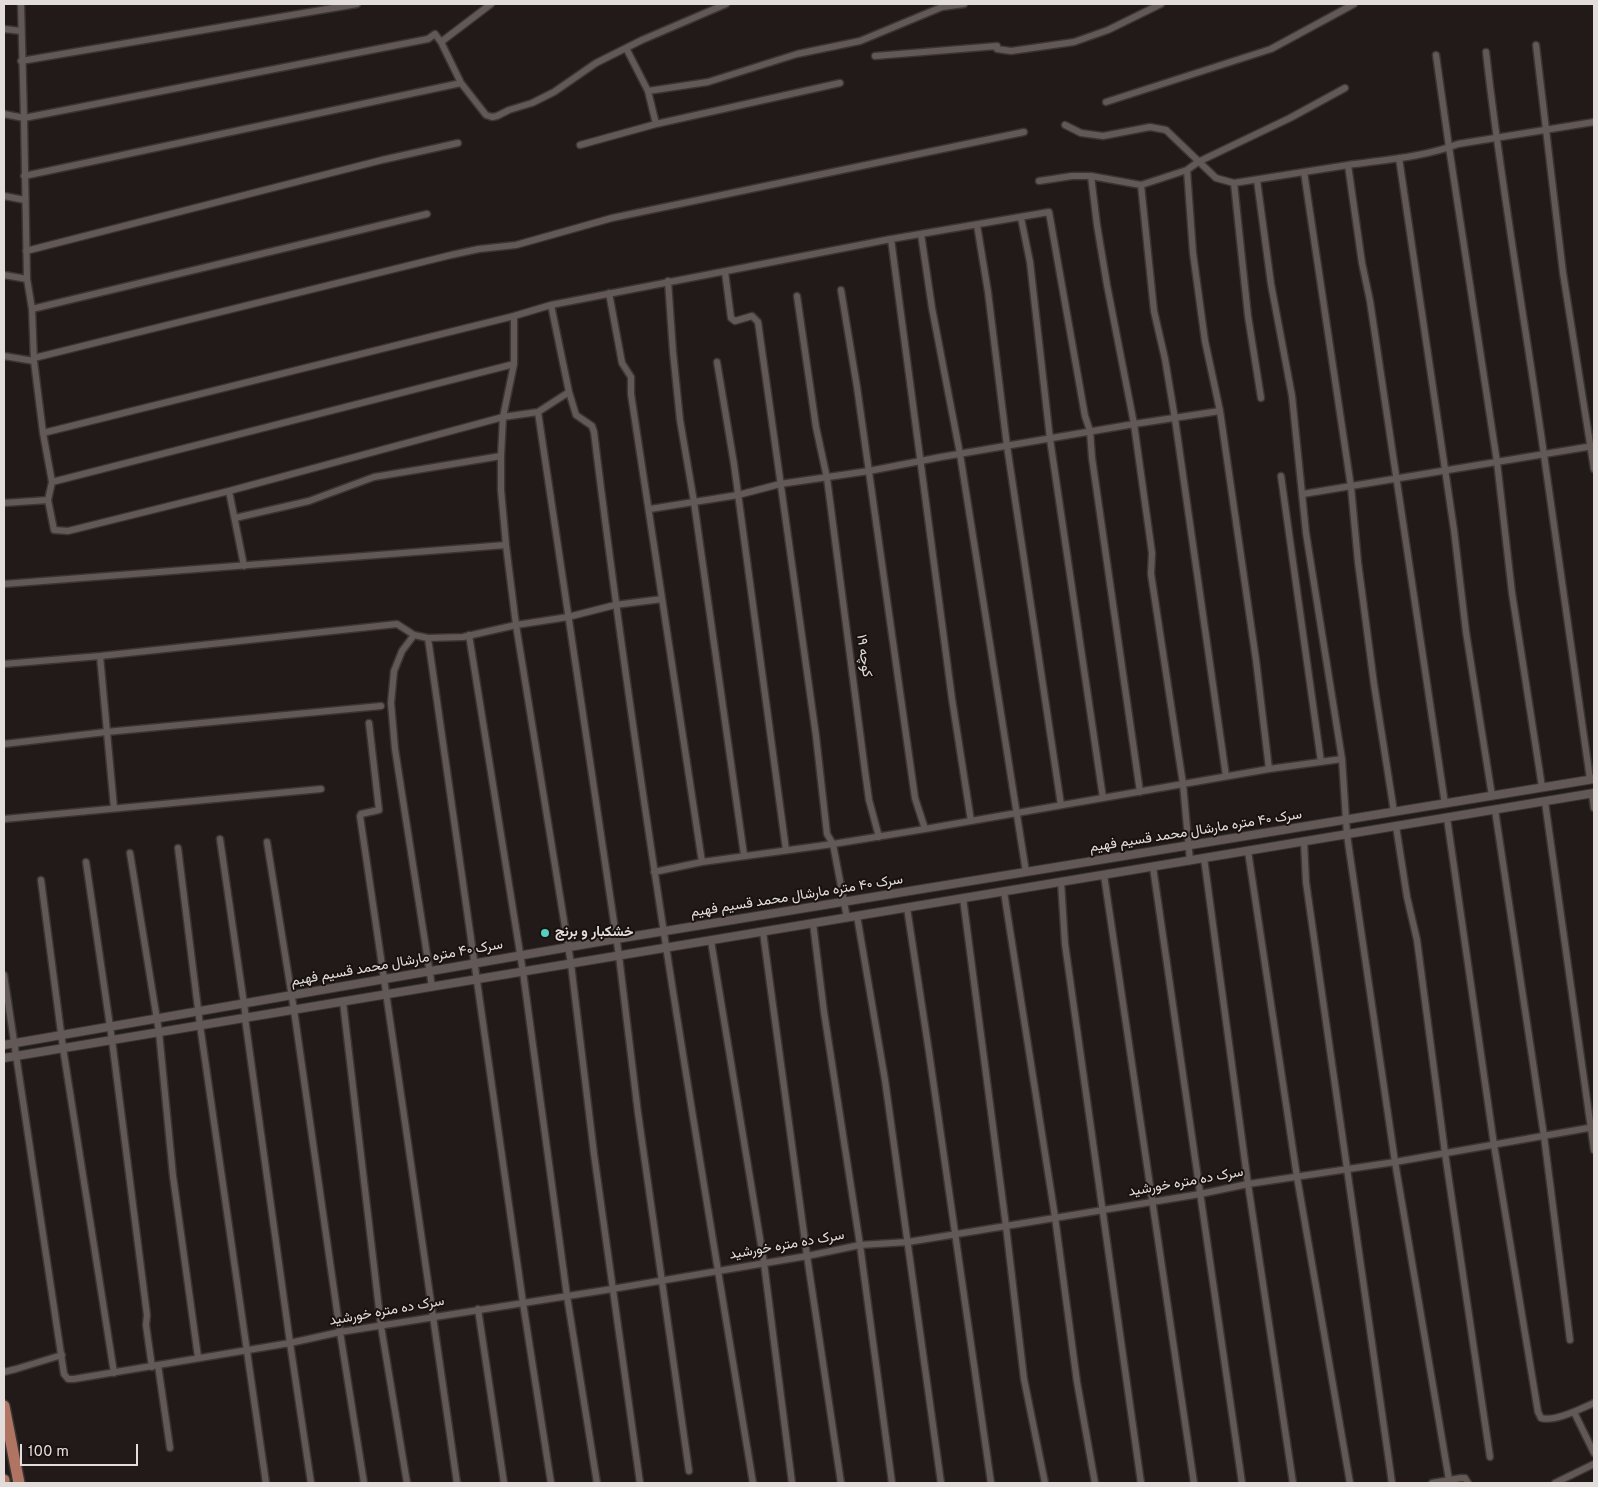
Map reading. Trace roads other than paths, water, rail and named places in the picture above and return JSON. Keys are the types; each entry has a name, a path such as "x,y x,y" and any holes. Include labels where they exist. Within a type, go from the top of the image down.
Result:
{"highway":[{"path":"4,1406 19,1483"}],"street":[{"path":"23,4 21,31 27,279 32,309 34,360 43,432 52,482 48,500 54,530 68,531 229,491 503,417 538,412 569,392"},
{"path":"22,61 357,4"},
{"path":"442,42 492,4"},
{"path":"4,114 24,118 428,39 435,34 442,42 462,82 486,115 492,117 532,103 554,92 596,63 726,4"},
{"path":"648,91 708,82 798,54 860,41 942,8 964,4"},
{"path":"874,56 997,46 997,49 1011,51 1074,42 1108,30 1161,4"},
{"path":"1106,102 1271,49 1354,4"},
{"path":"4,28 21,31"},
{"path":"1536,46 1563,273 1592,446 1594,469"},
{"path":"626,48 648,91 656,124"},
{"path":"1486,52 1496,138 1544,454 1566,624 1592,779"},
{"path":"1436,55 1448,147 1497,462 1512,593 1542,787"},
{"path":"24,176 462,82"},
{"path":"580,145 656,124 840,83"},
{"path":"1038,181 1072,176 1091,176 1141,185 1187,170 1198,162 1290,118 1345,88"},
{"path":"1065,125 1081,133 1102,136 1150,126 1166,130 1216,178 1234,183 1399,158 1458,144 1594,122"},
{"path":"4,356 34,360 451,255 516,244 612,218 1024,132"},
{"path":"26,251 382,160 458,143"},
{"path":"1399,158 1446,470 1466,632 1492,796"},
{"path":"1348,165 1445,804"},
{"path":"1187,170 1193,253 1202,322 1220,412 1256,660 1269,769"},
{"path":"1304,172 1351,488 1358,562 1394,812"},
{"path":"1091,176 1106,277 1134,424 1152,553 1151,574 1183,784 1190,861"},
{"path":"1256,180 1267,258 1292,396 1306,533 1342,759 1348,835 1396,1162 1449,1480"},
{"path":"1234,183 1248,316 1261,398"},
{"path":"1141,185 1154,311 1165,360 1226,776"},
{"path":"4,196 25,200"},
{"path":"43,432 514,316 551,305 891,239 977,226 1049,212 1085,416 1090,431 1092,458 1140,792"},
{"path":"32,309 427,214"},
{"path":"1021,218 1030,262 1050,439 1103,798"},
{"path":"977,226 988,292 1007,446 1061,805"},
{"path":"921,234 932,308 960,454 1026,872"},
{"path":"891,239 971,821"},
{"path":"725,272 731,318 735,321 752,316 758,322 780,484 785,506 827,834 834,844 847,918"},
{"path":"4,275 27,279"},
{"path":"668,281 680,420 694,502 744,855"},
{"path":"841,290 915,798 925,829"},
{"path":"609,293 622,363 631,377 702,862"},
{"name":"کوچه ۱۹","path":"797,296 816,427 827,478 864,771 869,800 879,837"},
{"path":"551,305 569,392 576,415 592,426 594,432 616,605 663,932 753,1483"},
{"path":"514,316 514,364 503,417 501,456 501,490 506,545 516,625 571,964 594,1154 640,1483"},
{"path":"717,362 738,495 786,850"},
{"path":"52,482 514,364"},
{"path":"538,412 617,939 638,1112 689,1471"},
{"path":"650,509 738,495 780,484 869,472 1090,431 1220,412"},
{"path":"1303,494 1351,488 1592,446"},
{"path":"235,518 308,501 374,477 501,456"},
{"path":"1280,476 1321,762"},
{"path":"229,491 244,566"},
{"path":"4,503 48,500"},
{"path":"4,584 506,545"},
{"path":"4,664 100,656 397,624 414,635 428,638 463,637 516,625 568,617 616,605 662,599"},
{"path":"414,635 402,651 394,671 391,703 395,749 432,987"},
{"path":"469,635 523,972 567,1296 597,1483"},
{"path":"428,638 523,1303 551,1483"},
{"path":"100,656 114,808"},
{"path":"4,744 106,732 381,706"},
{"path":"369,724 379,810 360,816 388,994 397,1071 457,1483"},
{"path":"654,872 744,855 879,837 1226,776 1342,759"},
{"name":"سرک ۴۰ متره مارشال محمد قسیم فهیم","path":"4,1045 568,947 1592,779"},
{"path":"4,819 321,789"},
{"path":"1593,794 1594,808"},
{"name":"سرک ۴۰ متره مارشال محمد قسیم فهیم","path":"4,1058 1593,794"},
{"path":"1544,802 1594,1150"},
{"path":"1495,810 1544,1136 1570,1340"},
{"path":"1447,818 1494,1145 1538,1412 1541,1418 1548,1420 1574,1412 1594,1403"},
{"path":"1396,826 1407,898 1417,940 1445,1153 1490,1457"},
{"path":"220,839 311,1483"},
{"path":"267,842 292,995 340,1332 364,1483"},
{"path":"1304,842 1306,882 1392,1483"},
{"path":"178,848 200,1026 266,1483"},
{"path":"1248,851 1297,1177 1350,1483"},
{"path":"130,852 159,1032 173,1176 198,1357"},
{"path":"1204,858 1248,1184 1293,1483"},
{"path":"86,862 112,1040 147,1315 146,1325 170,1448"},
{"path":"1152,867 1242,1483"},
{"path":"1104,875 1194,1483"},
{"path":"41,880 61,1035 114,1373"},
{"path":"1061,882 1065,944 1141,1483"},
{"path":"1004,892 1055,1217 1077,1382 1095,1483"},
{"path":"964,898 1024,1379 1045,1483"},
{"path":"906,908 929,1052 991,1483"},
{"path":"857,916 885,1080 941,1483"},
{"path":"813,924 824,1012 860,1245 892,1483"},
{"path":"763,932 807,1256 841,1483"},
{"path":"710,940 764,1264 792,1483"},
{"path":"4,975 62,1356 4,1372"},
{"path":"342,1002 381,1326 407,1483"},
{"name":"سرک ده متره خورشید","path":"62,1356 64,1374 68,1379 74,1379 290,1343 432,1316 764,1264 860,1245 908,1242 1200,1194 1248,1184 1396,1162 1592,1127"},
{"path":"478,1309 504,1483"},
{"path":"1574,1412 1594,1453"},
{"path":"1555,1483 1594,1464"},
{"path":"1432,1483 1465,1478 1468,1483"}],"place":[{"name":"خشکبار و برنج","path":"545,933"}]}
